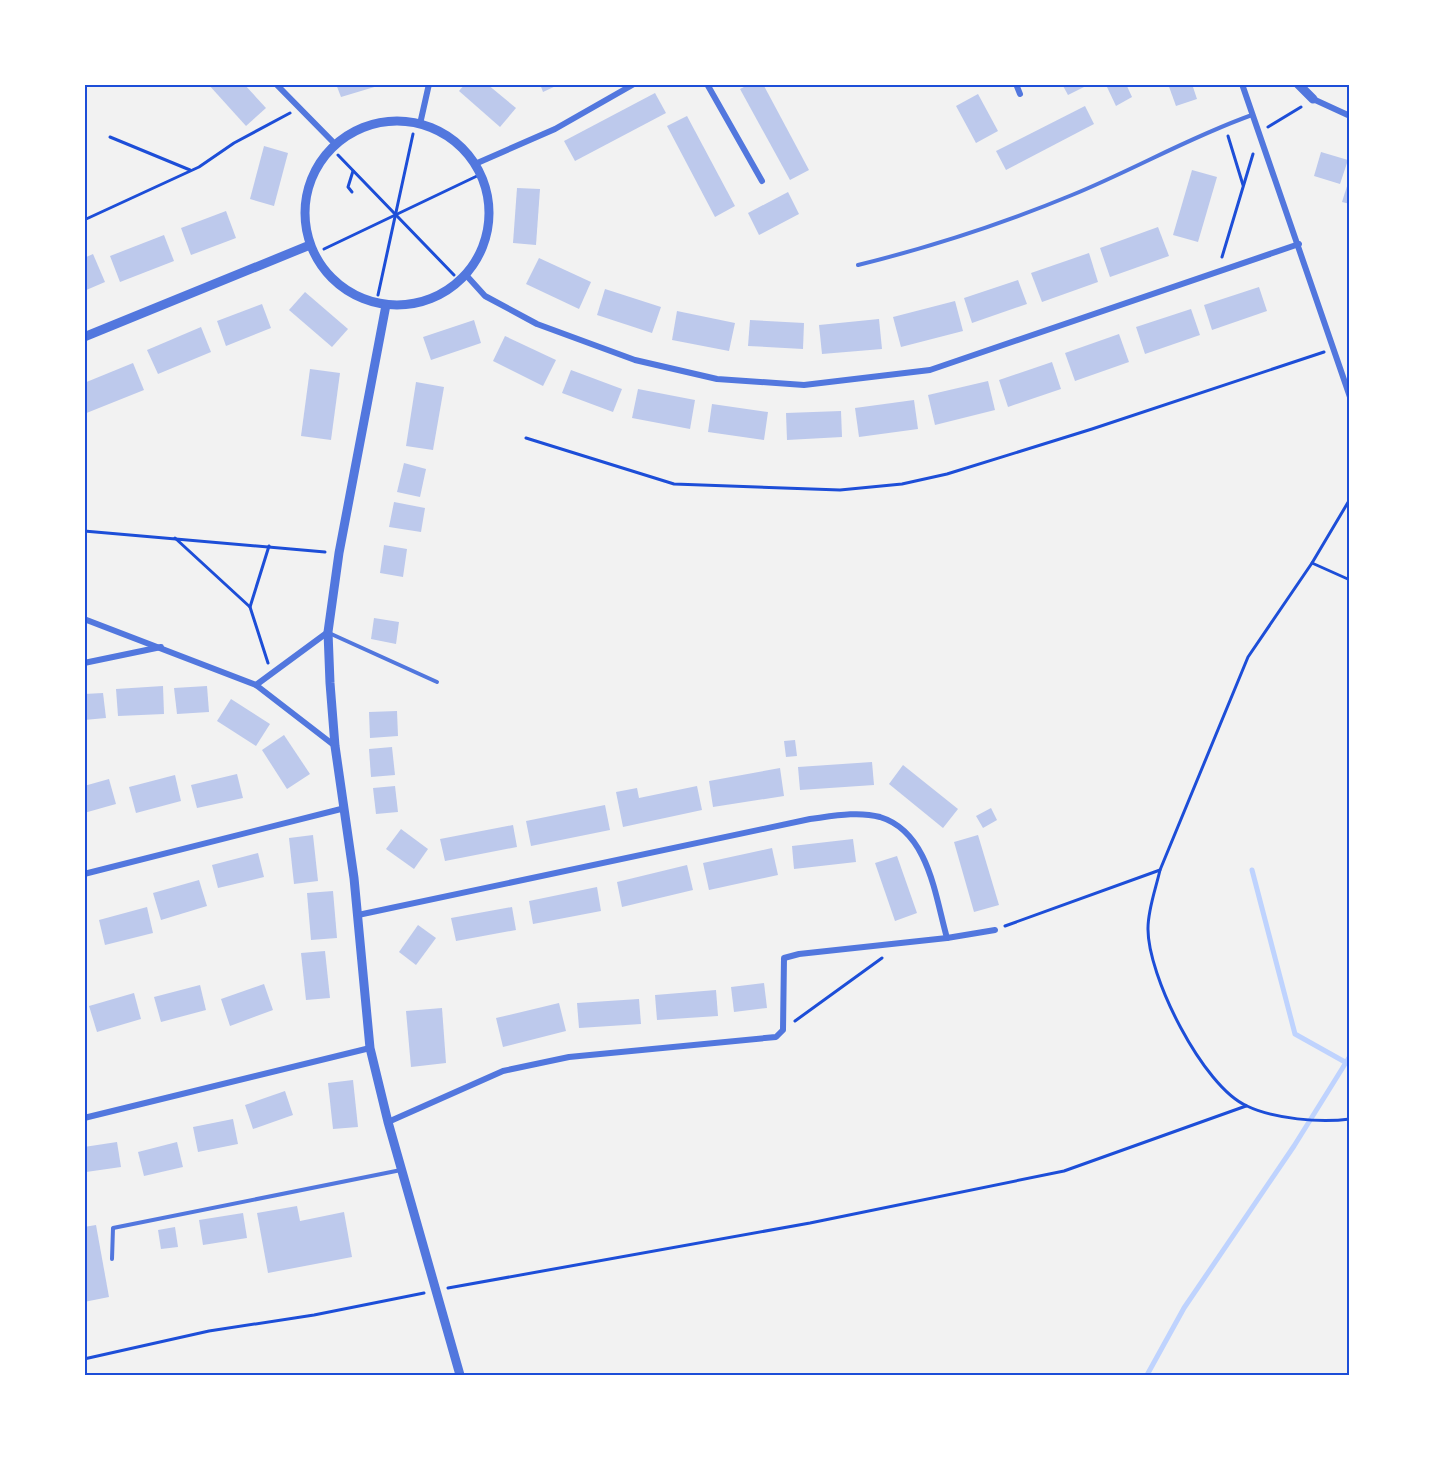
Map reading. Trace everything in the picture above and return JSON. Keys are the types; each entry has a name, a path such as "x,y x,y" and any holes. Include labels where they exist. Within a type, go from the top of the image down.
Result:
{"street":[{"path":"276,84 333,146"},
{"path":"418,124 429,84"},
{"path":"475,164 555,129 634,84"},
{"path":"706,84 762,181"},
{"path":"1016,84 1020,94"},
{"path":"1242,84 1335,347 1350,397"},
{"path":"1298,84 1312,99 1350,116"},
{"path":"388,121 418,124 441,132 460,146 481,174 488,200 489,227 481,252 462,278 435,298 419,303 381,304 358,297 334,281 312,250 305,225 307,189 314,172 333,146 357,130 388,121"},
{"path":"462,278 485,296 537,324 635,360 717,379 804,385 930,370 1299,244"},
{"path":"84,337 312,250"},
{"path":"381,304 328,632 330,683 335,746 346,808 358,915 370,1048 388,1122 460,1375"},
{"path":"84,619 162,647 256,685 335,746"},
{"path":"256,685 328,632"},
{"path":"84,663 162,647"},
{"path":"84,874 346,808"},
{"path":"358,915 810,819 855,814 880,818 900,828 914,843 926,860 947,938"},
{"path":"388,1122 502,1071 569,1057 776,1037 783,1030 784,958 800,954 947,938 995,930"},
{"path":"84,1118 370,1048"}],"lane":[{"path":"858,265 987,228 1073,195 1224,125 1253,115"},
{"path":"328,632 437,682"},
{"path":"112,1259 113,1228 402,1170"}],"path":[{"path":"1218,273 1260,132 1312,99"},
{"path":"84,220 190,170 299,107"},
{"path":"381,304 395,215 418,124"},
{"path":"1224,125 1243,186"},
{"path":"110,137 190,170"},
{"path":"333,146 353,171 395,215 462,278"},
{"path":"352,192 348,187 353,171"},
{"path":"312,250 395,215 481,174"},
{"path":"526,438 674,484 840,490 902,484 947,474 1092,429 1222,384 1294,363 1335,347"},
{"path":"1350,499 1312,563 1248,657 1160,870 1148,928 1156,972 1178,1025 1220,1086 1246,1106 1315,1121 1350,1119"},
{"path":"84,531 339,553"},
{"path":"174,537 250,607 271,674"},
{"path":"250,607 269,546"},
{"path":"1312,563 1350,580"},
{"path":"995,930 1160,870"},
{"path":"783,1030 900,943"},
{"path":"84,1359 209,1331 314,1315 436,1290 810,1223 1064,1171 1246,1106"}],"building":[{"path":"208,84 244,84 266,108 246,126"},
{"path":"336,84 381,84 381,85 341,97"},
{"path":"465,84 487,84 516,108 500,127 459,91"},
{"path":"540,84 560,84 543,92"},
{"path":"750,84 763,84 809,170 790,180 740,89"},
{"path":"1062,84 1090,84 1068,95"},
{"path":"1113,84 1126,84 1132,97 1116,106 1107,87"},
{"path":"1168,84 1192,84 1197,99 1176,106"},
{"path":"655,93 666,113 575,161 564,141"},
{"path":"978,94 998,131 976,143 956,106"},
{"path":"1085,106 1094,124 1006,170 996,151"},
{"path":"687,116 735,206 715,217 667,126"},
{"path":"264,146 288,153 274,206 250,199"},
{"path":"1321,152 1348,160 1340,184 1314,176"},
{"path":"1192,170 1217,177 1198,242 1173,235"},
{"path":"1348,183 1350,183 1350,204 1342,202"},
{"path":"517,188 540,189 536,245 513,243"},
{"path":"788,192 799,214 759,235 748,213"},
{"path":"226,211 236,238 191,255 181,228"},
{"path":"1158,227 1169,256 1110,277 1100,248"},
{"path":"164,235 174,261 120,282 110,256"},
{"path":"1089,253 1098,282 1042,302 1031,273"},
{"path":"93,254 105,282 84,291 84,258"},
{"path":"539,258 591,282 579,309 526,284"},
{"path":"1018,280 1027,304 972,323 964,298"},
{"path":"1259,287 1267,311 1212,330 1204,305"},
{"path":"605,289 661,307 652,333 597,315"},
{"path":"305,292 348,329 332,347 289,310"},
{"path":"955,301 963,331 901,347 893,317"},
{"path":"262,304 271,328 226,346 217,321"},
{"path":"1191,309 1200,335 1145,354 1136,327"},
{"path":"677,311 735,323 729,351 672,340"},
{"path":"879,319 882,349 822,354 819,325"},
{"path":"474,320 481,343 431,360 423,337"},
{"path":"750,320 804,323 803,349 748,346"},
{"path":"201,327 211,352 158,374 147,350"},
{"path":"1119,334 1129,362 1075,381 1065,353"},
{"path":"505,336 556,360 543,386 493,361"},
{"path":"1052,362 1061,389 1008,407 999,380"},
{"path":"133,363 144,390 84,414 84,383"},
{"path":"310,369 340,373 331,440 301,436"},
{"path":"571,370 622,389 613,412 562,393"},
{"path":"988,381 995,410 935,425 928,395"},
{"path":"416,382 444,387 433,450 406,446"},
{"path":"638,389 695,400 690,429 632,418"},
{"path":"914,400 918,429 859,437 855,408"},
{"path":"712,404 768,412 764,440 708,432"},
{"path":"841,411 842,437 787,440 786,413"},
{"path":"404,463 426,469 420,497 397,492"},
{"path":"394,502 425,508 421,532 389,527"},
{"path":"384,545 407,549 403,577 380,573"},
{"path":"374,618 399,622 396,644 371,639"},
{"path":"163,686 164,714 118,716 116,689"},
{"path":"207,686 209,712 177,714 174,688"},
{"path":"103,693 106,718 84,720 84,694"},
{"path":"231,699 270,724 256,746 217,721"},
{"path":"397,711 398,736 370,738 369,712"},
{"path":"284,735 310,774 287,789 262,750"},
{"path":"795,740 797,756 786,757 784,741"},
{"path":"392,747 395,775 371,777 369,749"},
{"path":"872,762 874,785 800,790 798,767"},
{"path":"903,765 958,809 943,828 889,784"},
{"path":"780,768 784,796 713,807 709,781"},
{"path":"237,774 243,798 197,808 191,785"},
{"path":"175,775 181,801 136,813 129,787"},
{"path":"109,779 116,804 84,813 84,786"},
{"path":"395,786 398,812 376,814 373,788"},
{"path":"697,786 702,810 623,827 616,792 637,788 639,798"},
{"path":"605,805 610,830 531,846 526,821"},
{"path":"991,808 997,820 983,828 976,816"},
{"path":"513,825 517,847 445,861 440,839"},
{"path":"401,829 428,849 414,869 386,849"},
{"path":"313,835 318,881 294,884 289,838"},
{"path":"978,835 999,905 974,912 954,842"},
{"path":"853,839 856,862 794,869 792,846"},
{"path":"772,848 778,875 709,890 703,863"},
{"path":"258,853 264,877 218,888 212,865"},
{"path":"897,856 917,913 895,921 875,863"},
{"path":"687,865 693,890 622,907 617,882"},
{"path":"199,880 207,906 161,920 153,893"},
{"path":"597,887 601,911 533,924 529,901"},
{"path":"333,891 337,938 311,940 307,893"},
{"path":"147,907 153,933 105,945 99,920"},
{"path":"512,907 516,930 456,941 451,918"},
{"path":"418,925 436,938 416,965 399,952"},
{"path":"325,951 330,998 306,1000 301,953"},
{"path":"764,983 767,1008 734,1012 731,987"},
{"path":"264,984 273,1010 230,1026 221,999"},
{"path":"200,985 206,1010 161,1022 154,997"},
{"path":"716,990 718,1016 657,1020 655,995"},
{"path":"134,993 141,1019 97,1032 89,1006"},
{"path":"639,999 641,1024 579,1028 577,1003"},
{"path":"559,1003 566,1031 503,1047 496,1018"},
{"path":"442,1008 446,1063 411,1067 406,1011"},
{"path":"353,1080 358,1127 333,1129 328,1083"},
{"path":"285,1091 293,1115 253,1129 245,1105"},
{"path":"233,1119 238,1144 198,1152 193,1127"},
{"path":"117,1142 121,1167 86,1172 84,1147"},
{"path":"177,1142 183,1167 144,1176 138,1152"},
{"path":"297,1206 300,1221 344,1212 352,1257 268,1273 257,1213"},
{"path":"243,1213 247,1238 203,1245 199,1220"},
{"path":"96,1225 109,1297 84,1302 84,1227"},
{"path":"175,1227 178,1247 161,1249 158,1230"}],"waterway":[{"path":"1252,870 1295,1034 1345,1062"},
{"path":"1147,1375 1184,1308 1294,1146 1350,1056"}]}
